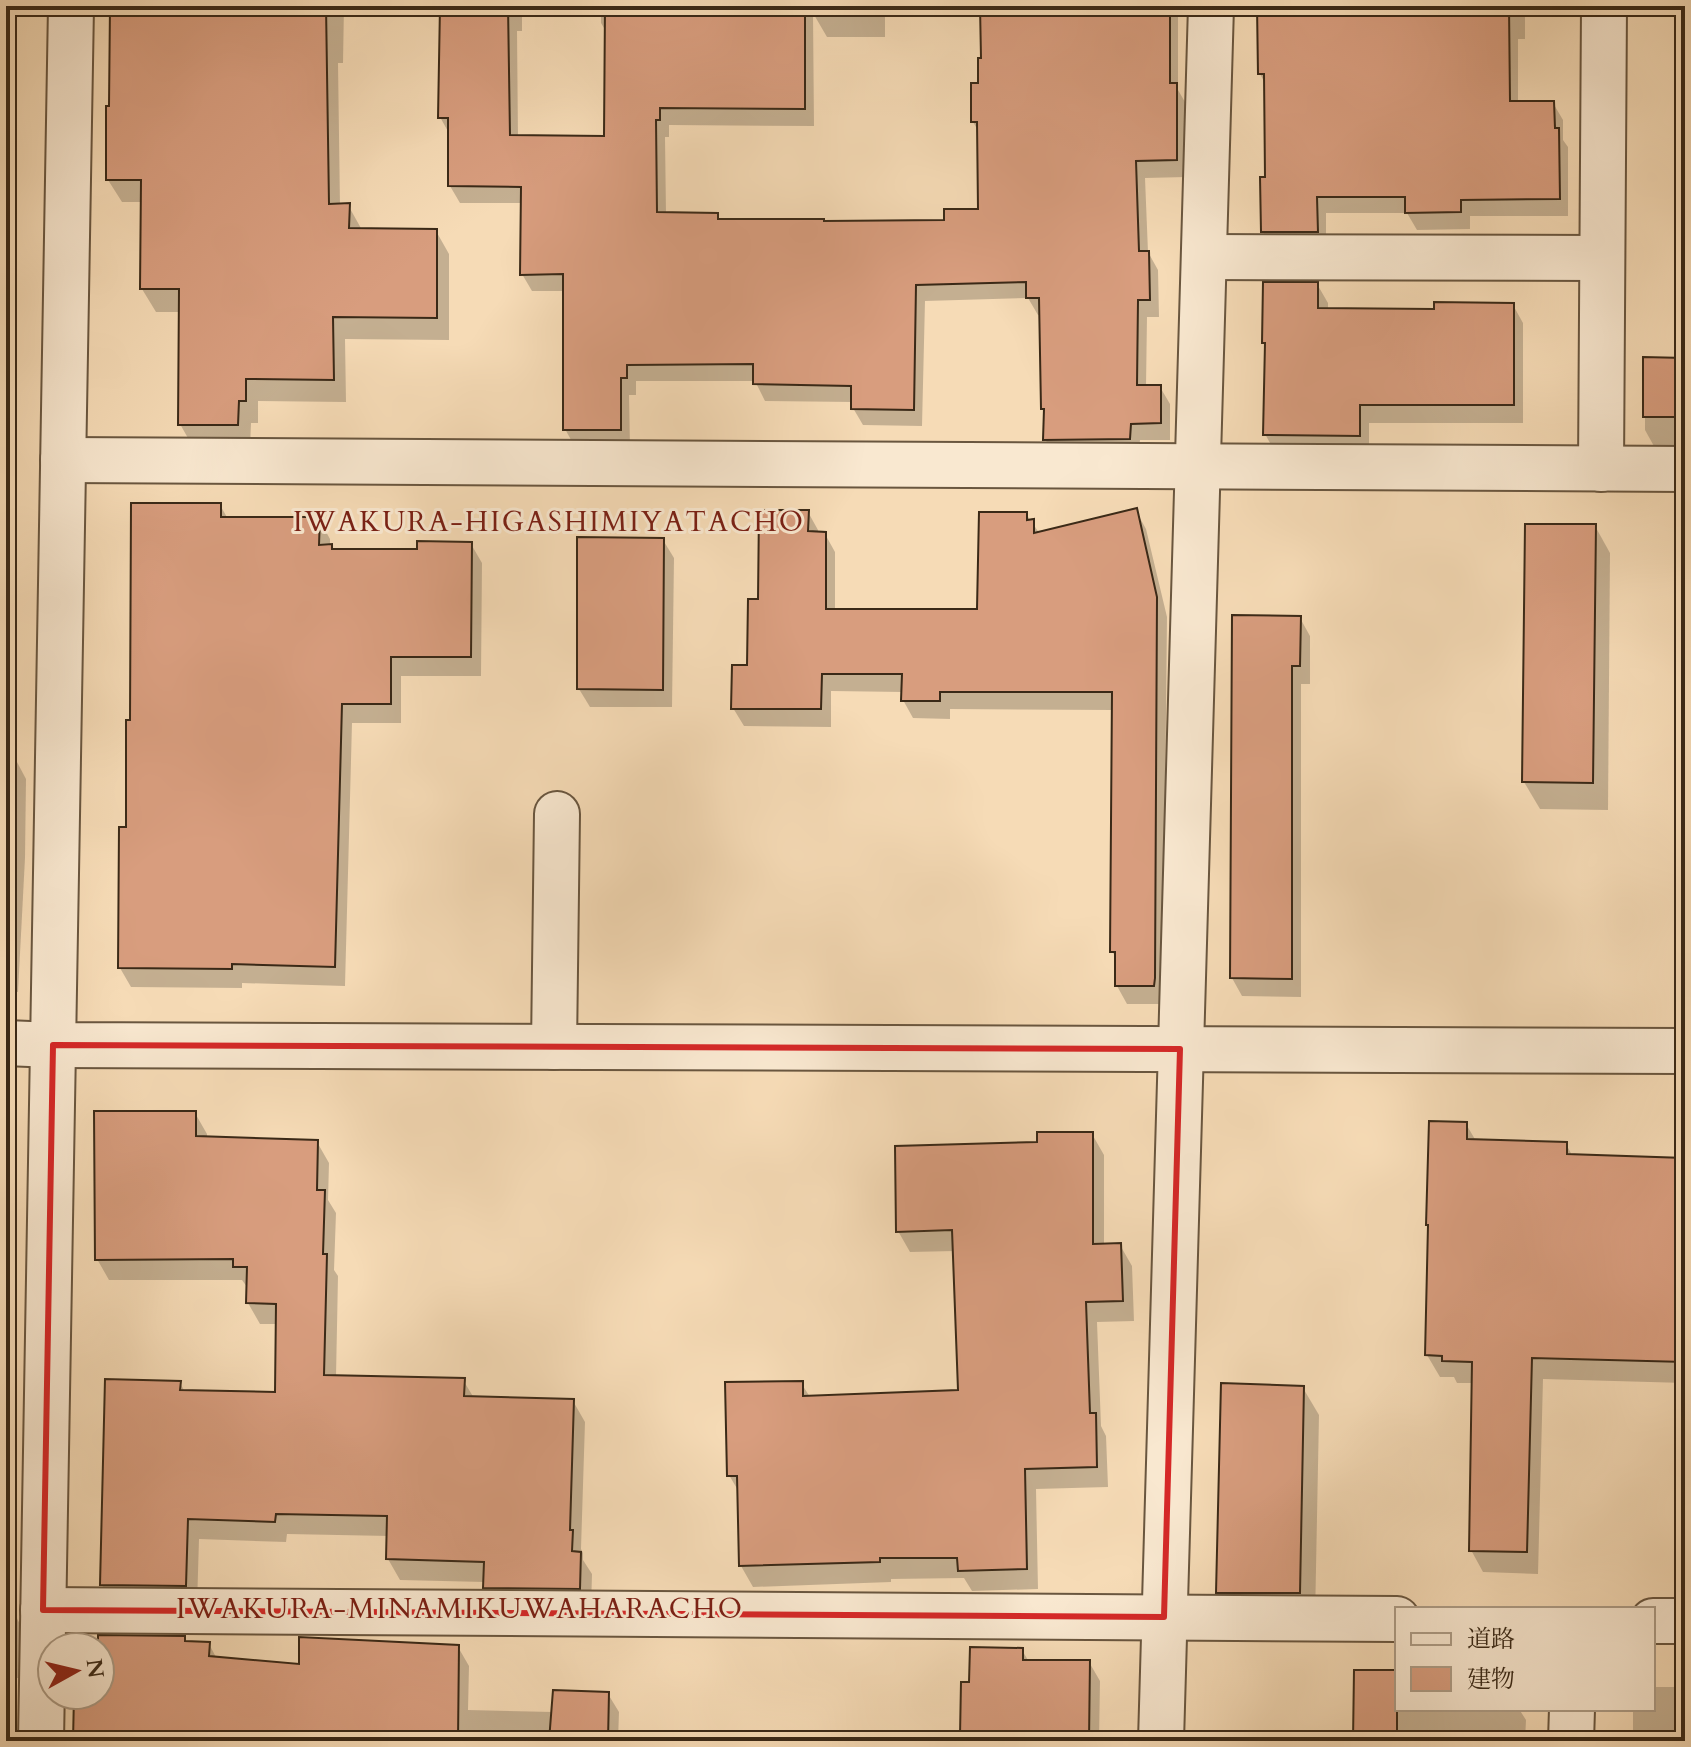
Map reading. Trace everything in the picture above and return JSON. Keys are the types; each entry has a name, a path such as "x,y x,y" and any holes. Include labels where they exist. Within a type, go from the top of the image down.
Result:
{"street":[{"path":"41,1741 71,6"},
{"path":"1161,1741 1211,6"},
{"path":"1601,469 1604,6"},
{"path":"1204,257 1602,258"},
{"path":"63,460 1685,469"},
{"path":"554,1047 557,814"},
{"path":"6,1043 1685,1051"},
{"path":"43,1610 1395,1619"},
{"path":"1655,1621 1685,1621"},
{"path":"1571,1741 1572,1711"}],"highlighted area":[{"path":"53,1045 1180,1049 1164,1617 43,1610"}],"building":[{"path":"110,6 326,6 329,204 350,203 349,228 437,229 437,318 333,317 334,380 246,379 246,401 239,401 238,425 178,425 179,289 140,289 141,180 106,180"},
{"path":"440,6 508,6 510,135 604,136 605,6 805,6 805,109 660,108 660,120 656,120 657,212 718,213 718,219 824,221 944,220 944,209 978,209 977,122 971,122 971,83 978,83 978,58 981,58 980,6 1170,6 1170,83 1177,83 1177,160 1136,161 1139,251 1149,251 1150,300 1138,300 1137,385 1161,385 1161,423 1131,424 1130,439 1043,440 1039,298 1026,298 1026,282 916,285 914,410 851,409 851,386 753,384 753,364 627,365 627,378 621,378 621,430 563,430 563,274 520,275 521,187 448,186 448,118 438,118"},
{"path":"1257,6 1509,6 1510,101 1554,101 1555,128 1559,128 1560,199 1461,200 1461,212 1405,213 1405,197 1317,197 1318,232 1261,232 1260,177 1265,177 1264,74 1258,74"},
{"path":"1263,282 1318,282 1318,308 1434,309 1434,302 1514,303 1514,405 1360,405 1360,436 1263,435"},
{"path":"1643,357 1685,358 1685,417 1643,417"},
{"path":"131,503 221,503 221,517 320,517 319,545 332,544 332,549 417,549 417,541 472,542 471,657 391,657 391,704 342,704 335,967 232,964 232,969 118,968 119,827 126,827 126,720 130,720"},
{"path":"1137,508 1157,597 1155,978 1154,986 1115,986 1115,952 1110,952 1112,692 940,692 940,701 901,701 902,674 822,674 821,709 731,709 732,665 747,665 748,599 758,599 759,510 809,510 808,531 826,532 826,609 977,609 979,512 1027,512 1027,520 1034,519 1034,533"},
{"path":"1525,524 1596,524 1593,783 1522,782"},
{"path":"577,537 664,538 663,690 577,689"},
{"path":"1232,615 1301,616 1300,666 1292,666 1292,979 1230,978"},
{"path":"94,1111 196,1111 196,1136 318,1140 317,1190 325,1190 323,1254 327,1254 324,1375 465,1378 464,1396 574,1399 570,1530 573,1530 572,1551 581,1552 580,1589 483,1588 484,1562 386,1559 387,1516 276,1514 275,1522 188,1519 186,1586 100,1585 105,1379 181,1381 180,1390 275,1392 276,1304 246,1303 247,1267 233,1267 233,1259 95,1260"},
{"path":"1429,1121 1467,1122 1467,1139 1567,1142 1567,1154 1685,1158 1685,1362 1532,1358 1527,1552 1469,1551 1472,1362 1442,1361 1442,1356 1425,1355"},
{"path":"1037,1132 1093,1132 1093,1244 1121,1243 1123,1301 1086,1302 1090,1413 1096,1413 1097,1467 1025,1469 1027,1569 958,1571 957,1558 880,1558 880,1562 739,1566 737,1476 727,1476 725,1382 803,1381 803,1396 958,1390 952,1230 896,1232 895,1146 1037,1142"},
{"path":"1221,1383 1304,1386 1300,1593 1216,1593"},
{"path":"116,1635 185,1636 185,1641 210,1642 209,1656 299,1664 299,1637 459,1645 458,1741 73,1741 74,1711 116,1711"},
{"path":"970,1647 1023,1648 1023,1660 1090,1660 1089,1741 968,1741 968,1736 960,1736 961,1682 969,1682"},
{"path":"1354,1670 1395,1670 1397,1741 1353,1741"},
{"path":"553,1690 609,1692 608,1741 549,1741"}],"district":[{"name":"IWAKURA-HIGASHIMIYATACHO","path":"549,522"},
{"name":"IWAKURA-MINAMIKUWAHARACHO","path":"460,1609"}]}
